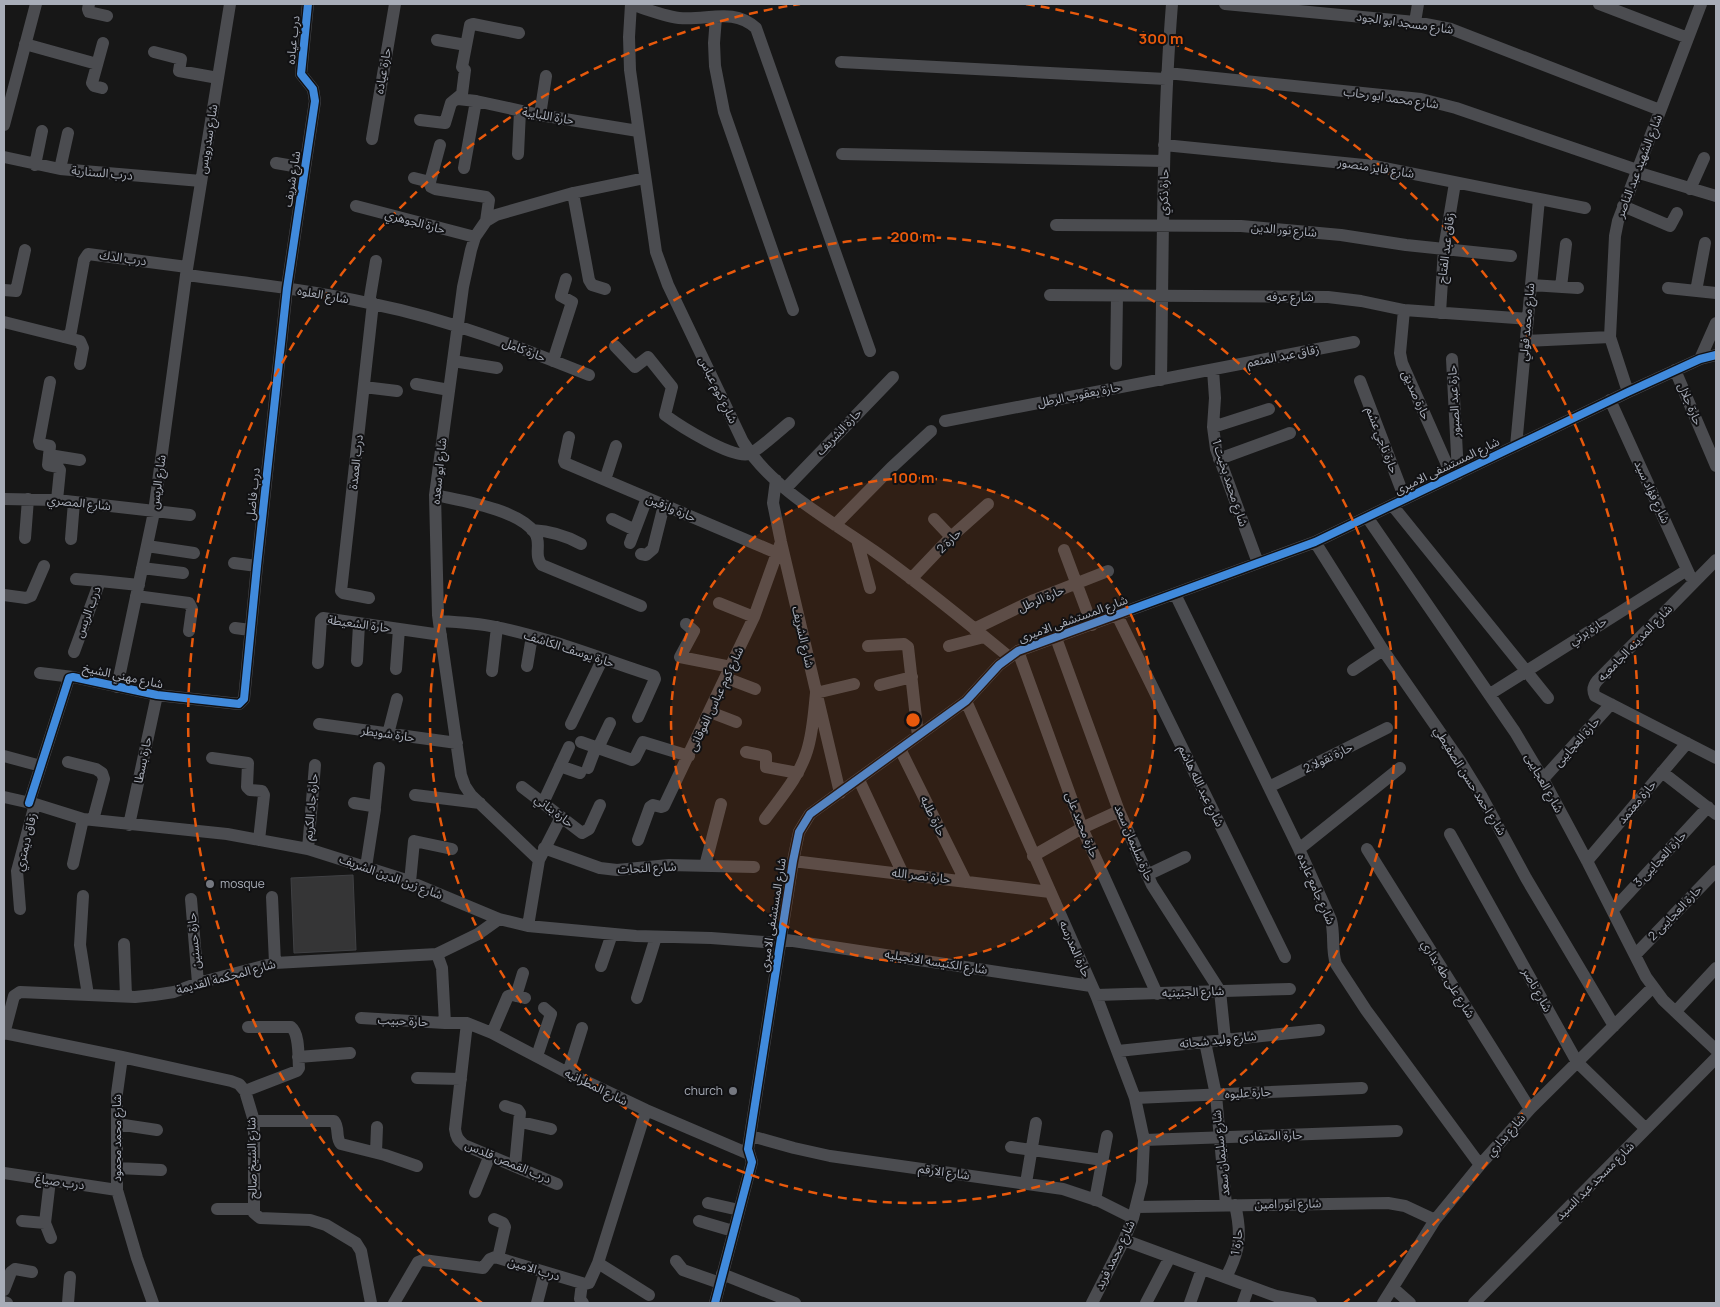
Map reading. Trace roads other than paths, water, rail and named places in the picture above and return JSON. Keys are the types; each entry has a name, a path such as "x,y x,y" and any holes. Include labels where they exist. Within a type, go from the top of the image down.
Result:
{"street":[{"path":"4,125 36,4"},
{"path":"89,4 89,12 107,16"},
{"name":"شارع سدرويس","path":"186,271 230,4"},
{"name":"درب عياده","path":"303,78 301,71 308,4"},
{"name":"حارة عياده","path":"372,139 395,4"},
{"path":"631,4 678,18 734,16 744,19 756,28 870,351"},
{"name":"شارع كوم عباس","path":"631,4 630,70 656,252 661,269 750,454 781,484 835,525 911,579 979,633 1014,654"},
{"name":"حارة ذكري","path":"1161,380 1166,76 1172,4"},
{"name":"شارع مسجد ابو الجود","path":"1226,4 1355,10 1464,32 1660,110"},
{"path":"1415,22 1418,4"},
{"path":"1600,4 1688,38"},
{"name":"شارع الشهيد عبد الناصر","path":"1628,392 1610,337 1615,236 1622,206 1701,4"},
{"path":"716,17 715,66 724,112 793,310"},
{"path":"420,120 445,123 451,102 458,99 463,91 465,70 462,67 469,27 472,24 519,33"},
{"path":"437,40 466,45"},
{"path":"102,43 92,84 102,88"},
{"path":"25,44 97,64"},
{"path":"154,52 181,59 179,71 218,78"},
{"name":"شارع محمد ابو رحاب","path":"841,62 1166,76 1421,99 1456,108 1636,171 1716,196"},
{"path":"540,115 546,76"},
{"name":"شارع شريف","path":"286,288 316,96 313,89 303,78"},
{"name":"حارة اللبايبة","path":"458,99 638,131"},
{"path":"464,168 476,101"},
{"path":"518,154 520,111"},
{"path":"35,165 42,131"},
{"path":"60,169 68,133"},
{"name":"شارع فايز منصور","path":"1164,145 1374,166 1585,208"},
{"path":"440,146 430,182 431,186 435,189 488,198 486,221 508,211 573,193 645,178"},
{"path":"842,154 1164,161"},
{"name":"درب السنارية","path":"4,157 60,169 201,181"},
{"path":"1690,189 1704,158"},
{"path":"276,163 305,168"},
{"path":"414,178 430,182"},
{"name":"زقاق عبد الفتاح","path":"1440,313 1444,249 1455,183"},
{"path":"573,193 589,280 592,285 605,289"},
{"name":"شارع محمد فولي","path":"1516,446 1539,199"},
{"name":"حارة الجوهري","path":"356,206 475,237"},
{"path":"1622,206 1670,226 1677,213"},
{"name":"شارع ابو سعده","path":"486,221 475,237 467,268 435,495 439,621 460,769 465,786 539,860"},
{"name":"شارع نور الدين","path":"1056,224 1250,226 1511,256"},
{"path":"1696,291 1705,243"},
{"path":"1561,287 1566,244"},
{"path":"4,290 16,291 25,250"},
{"name":"درب الدك","path":"64,337 70,334 84,260 88,254 186,271"},
{"name":"درب العمدة","path":"369,598 341,591 376,261"},
{"name":"شارع العلوه","path":"186,271 371,303 458,326"},
{"name":"شارع الريس","path":"117,686 154,512 186,271"},
{"path":"554,361 572,302 561,296 566,279"},
{"path":"1531,284 1578,288"},
{"name":"درب فاضل","path":"242,702 244,699 286,288"},
{"path":"1668,288 1716,293"},
{"name":"شارع عرفه","path":"1050,295 1328,297 1361,301 1404,310 1528,319"},
{"path":"1116,364 1117,296"},
{"name":"حارة صديق","path":"1404,310 1400,353 1402,363 1455,475"},
{"path":"4,322 77,340 82,343 83,348 80,364"},
{"path":"1700,359 1716,323"},
{"name":"حارة كامل","path":"458,326 589,375"},
{"path":"1526,341 1610,337"},
{"name":"زقاق عبد المنعم","path":"1213,370 1354,342"},
{"path":"615,346 635,367 648,357 672,387 666,416 726,451 750,454 789,424"},
{"name":"شارع المستشفى الاميرى","path":"716,1303 752,1162 749,1154 750,1136 793,861 799,832 810,814 966,701 999,665 1014,654 1315,542 1610,400 1700,359 1716,355"},
{"name":"حارة عبد الصبور","path":"1452,359 1455,475"},
{"path":"453,361 497,368"},
{"name":"حارة يعقوب الرطل","path":"945,421 1213,370"},
{"name":"شارع محمد بخيت 1","path":"1213,370 1215,398 1213,428 1216,449 1258,563"},
{"name":"حارة جلال","path":"1675,370 1716,466"},
{"name":"حارة الشريف","path":"781,484 893,376"},
{"path":"50,382 39,441 40,444 50,446 48,465 58,467 60,470 57,500"},
{"name":"حارة ناجي عشم","path":"1360,382 1405,499"},
{"path":"416,384 449,390"},
{"path":"364,387 397,391"},
{"name":"شارع فؤاد سيد","path":"1610,400 1693,583"},
{"path":"1213,428 1270,409"},
{"path":"835,525 891,468 931,431"},
{"path":"1219,459 1290,433"},
{"name":"حارة وازقين","path":"569,437 565,463 664,505 779,547"},
{"path":"605,480 616,446"},
{"path":"49,455 80,460"},
{"name":"شارع الشريف","path":"781,484 773,503 779,547 840,793"},
{"path":"435,495 495,509 520,521 532,530 538,538 537,557 542,565 642,606"},
{"path":"630,543 647,498"},
{"name":"شارع المصري","path":"4,499 57,500 190,515"},
{"path":"25,538 28,499"},
{"path":"71,539 74,502"},
{"name":"حارة 2","path":"911,579 951,537 988,504"},
{"path":"641,554 646,555 652,549 664,505"},
{"path":"1392,505 1548,698"},
{"name":"شارع العجايبى","path":"1367,517 1490,694 1543,779 1653,987 1716,1050"},
{"path":"934,519 951,537"},
{"path":"612,520 635,530"},
{"path":"532,530 552,532 581,544"},
{"path":"857,540 870,588"},
{"name":"شارع احمد حسن الصفيطي","path":"1315,542 1383,650 1478,790 1526,878 1614,1026"},
{"path":"147,546 194,552"},
{"name":"شارع كوم عباس الفوقانى","path":"638,840 650,807 653,805 661,808 664,806 689,756 754,617 779,547"},
{"path":"1064,550 1092,625"},
{"name":"شارع المدينه الجامعيه","path":"1716,560 1594,685 1593,691 1595,696 1716,758"},
{"path":"234,563 257,566"},
{"path":"26,598 32,595 44,566"},
{"path":"142,568 183,573"},
{"name":"حارة الرطل","path":"950,646 979,633 1034,600 1108,570"},
{"name":"حارة برتي","path":"1490,694 1688,570"},
{"path":"76,579 100,582"},
{"name":"درب الريس","path":"74,652 100,582 189,603 192,609 189,631"},
{"name":"شارع جامع عايده","path":"1175,594 1299,849 1331,920 1334,928 1333,955 1336,964 1366,1010 1480,1165"},
{"path":"4,595 44,601"},
{"path":"720,603 754,617"},
{"name":"شارع عبد الله هاشم","path":"1117,615 1285,957"},
{"name":"حارة الشعيطة","path":"318,663 322,619 441,635"},
{"name":"حارة يوسف الكاشف","path":"439,621 497,627 532,636 655,678 638,717"},
{"path":"357,661 359,624"},
{"path":"686,624 694,631 680,656 728,673 755,690"},
{"path":"492,671 497,627"},
{"path":"235,628 250,630"},
{"path":"396,669 399,629"},
{"path":"527,666 532,636"},
{"name":"حارة سليمان سعد","path":"1056,638 1119,811 1147,875 1162,904 1220,991 1225,1039"},
{"path":"868,646 906,645 909,650 918,736"},
{"path":"1353,670 1383,650"},
{"name":"حارة محمد على","path":"1014,654 1082,828 1157,994"},
{"path":"571,724 602,660"},
{"path":"40,673 73,677"},
{"name":"شارع مهني الشيخ","path":"32,804 41,766 70,678 73,677 157,695 239,704 242,702"},
{"path":"880,685 912,677"},
{"path":"765,819 798,773 803,762 811,738 816,693 854,684"},
{"name":"حارة بسطا","path":"129,825 157,695"},
{"path":"388,734 397,699"},
{"name":"حارة المدرسه","path":"966,701 1094,991 1134,1098 1144,1140 1144,1162 1135,1213"},
{"name":"حارة العجايبى","path":"1543,779 1611,704"},
{"path":"710,712 736,722"},
{"path":"560,766 584,771 610,723"},
{"name":"حارة شويطر","path":"319,724 457,743"},
{"name":"حارة نقولا 2","path":"1269,787 1387,728"},
{"path":"543,803 560,766 575,744 597,748 634,760 644,742 689,756"},
{"name":"حارة معتمد","path":"1587,861 1686,743"},
{"name":"حارة طلبه","path":"900,749 966,882"},
{"path":"746,752 766,756 766,767 798,773"},
{"path":"4,756 41,766"},
{"path":"212,758 248,763 247,787 250,790 262,791 264,795 259,840"},
{"path":"68,762 100,771 104,776 73,864"},
{"name":"حارة جاد الكريم","path":"308,849 315,765"},
{"path":"366,867 379,768"},
{"path":"1299,849 1400,768"},
{"path":"1662,772 1712,811"},
{"path":"859,780 903,874"},
{"name":"حارة بناني","path":"522,787 582,832 589,829 600,805"},
{"path":"415,795 480,803"},
{"name":"شارع زين الدين الشريف","path":"4,797 88,820 227,834 308,849 410,882 499,920 528,926 656,937 780,941"},
{"path":"354,803 375,807"},
{"name":"زقاق ديمتري","path":"20,909 17,871 32,804"},
{"path":"705,866 721,804"},
{"path":"1033,856 1082,828 1119,811"},
{"name":"حارة العجايبى 3","path":"1612,910 1712,811"},
{"path":"528,926 539,860 561,817"},
{"name":"شارع ناصر","path":"1450,834 1577,1062 1646,1130"},
{"path":"410,882 414,841 452,849"},
{"name":"شارع النحات","path":"544,848 608,870 669,865 754,867"},
{"name":"شارع على طه بداري","path":"1367,849 1530,1108"},
{"path":"1147,875 1185,857"},
{"name":"حارة نصر الله","path":"793,861 1050,892"},
{"name":"حارة العجايبى 2","path":"1635,955 1716,871"},
{"path":"83,896 80,949 88,995"},
{"path":"272,897 275,963"},
{"name":"حارة حسنين","path":"191,899 198,983"},
{"name":"شارع المحكمة القديمة","path":"4,1034 14,996 11,992 126,996 154,995 174,992 198,983 275,963 437,954 478,934 499,920"},
{"path":"601,966 612,934"},
{"path":"637,998 656,937"},
{"name":"شارع الكنيسه الانجيليه","path":"780,941 1094,991"},
{"path":"124,944 126,996"},
{"path":"437,954 442,968 444,1023"},
{"path":"1676,1011 1716,968"},
{"path":"492,1033 506,997 510,995 521,997 523,973"},
{"name":"شارع بداري","path":"1383,1303 1435,1220 1480,1165 1530,1108 1653,987"},
{"name":"شارع الجنينيه","path":"1094,991 1157,994 1290,989"},
{"path":"536,1056 552,1014 544,1008"},
{"name":"حارة حبيب","path":"361,1018 444,1023"},
{"name":"شارع المطرانيه","path":"444,1023 466,1023 492,1033 568,1074 749,1154"},
{"name":"درب القمص قلدس","path":"466,1023 455,1129 459,1141 464,1145 557,1184"},
{"path":"4,1034 122,1056 231,1081 239,1084 245,1091 297,1071 299,1068 296,1031 291,1027 248,1026"},
{"path":"568,1074 582,1028"},
{"name":"شارع وليد شحاته","path":"1118,1051 1319,1030"},
{"name":"شارع سليمان سعد","path":"1205,1042 1216,1095 1220,1138 1231,1205"},
{"path":"298,1057 350,1053"},
{"name":"شارع محمد محمود","path":"122,1056 117,1093 117,1190 137,1258 153,1303"},
{"name":"شارع مسجد عبد السيد","path":"1474,1303 1716,1058"},
{"path":"417,1078 460,1079"},
{"name":"حارة عليوه","path":"1134,1098 1362,1088"},
{"name":"شارع الشيخ صالح","path":"245,1091 254,1121 253,1209 256,1216 260,1218 310,1220 326,1225 356,1242 361,1251 371,1303"},
{"path":"505,1106 518,1110 521,1122 515,1166"},
{"path":"583,1303 580,1299 582,1283 589,1283 598,1264 646,1110"},
{"path":"254,1121 334,1121 337,1125 338,1141 341,1144 376,1152 417,1166"},
{"path":"521,1122 551,1129"},
{"path":"1026,1183 1036,1123"},
{"path":"117,1124 156,1130"},
{"path":"376,1152 377,1127"},
{"name":"حارة المتفادى","path":"1144,1140 1397,1131"},
{"name":"شارع الارقم","path":"750,1136 830,1156 1063,1189 1135,1213"},
{"path":"1095,1200 1107,1136"},
{"path":"1011,1148 1103,1160"},
{"path":"476,1192 490,1155"},
{"path":"117,1168 160,1170"},
{"name":"درب صياغ","path":"4,1173 117,1190"},
{"path":"50,1180 45,1223 51,1238"},
{"path":"708,1203 739,1210"},
{"name":"شارع انور امين","path":"1135,1213 1231,1205 1388,1203 1405,1206 1435,1220"},
{"name":"حارة 1","path":"1226,1277 1235,1261 1239,1242 1240,1224 1231,1205"},
{"path":"217,1209 253,1209"},
{"name":"شارع محمد فريد","path":"1092,1303 1124,1240 1135,1213"},
{"path":"494,1219 503,1223 505,1229 498,1258"},
{"path":"22,1221 45,1223"},
{"path":"699,1222 733,1231"},
{"path":"1124,1240 1276,1296 1311,1303"},
{"path":"1146,1303 1170,1257"},
{"name":"درب الامين","path":"394,1303 421,1261 483,1268 490,1259 498,1258 582,1283"},
{"path":"676,1261 683,1270 721,1278 795,1303"},
{"path":"598,1264 649,1295"},
{"path":"4,1290 11,1272 15,1269 32,1272"},
{"path":"1190,1303 1202,1269"},
{"path":"537,1303 545,1272"},
{"path":"68,1303 70,1277"},
{"path":"1243,1303 1255,1288"},
{"path":"1255,1288 1257,1303"},
{"path":"1393,1288 1410,1303"}],"place":[{"name":"mosque","path":"210,884"},
{"name":"church","path":"733,1091"}]}
